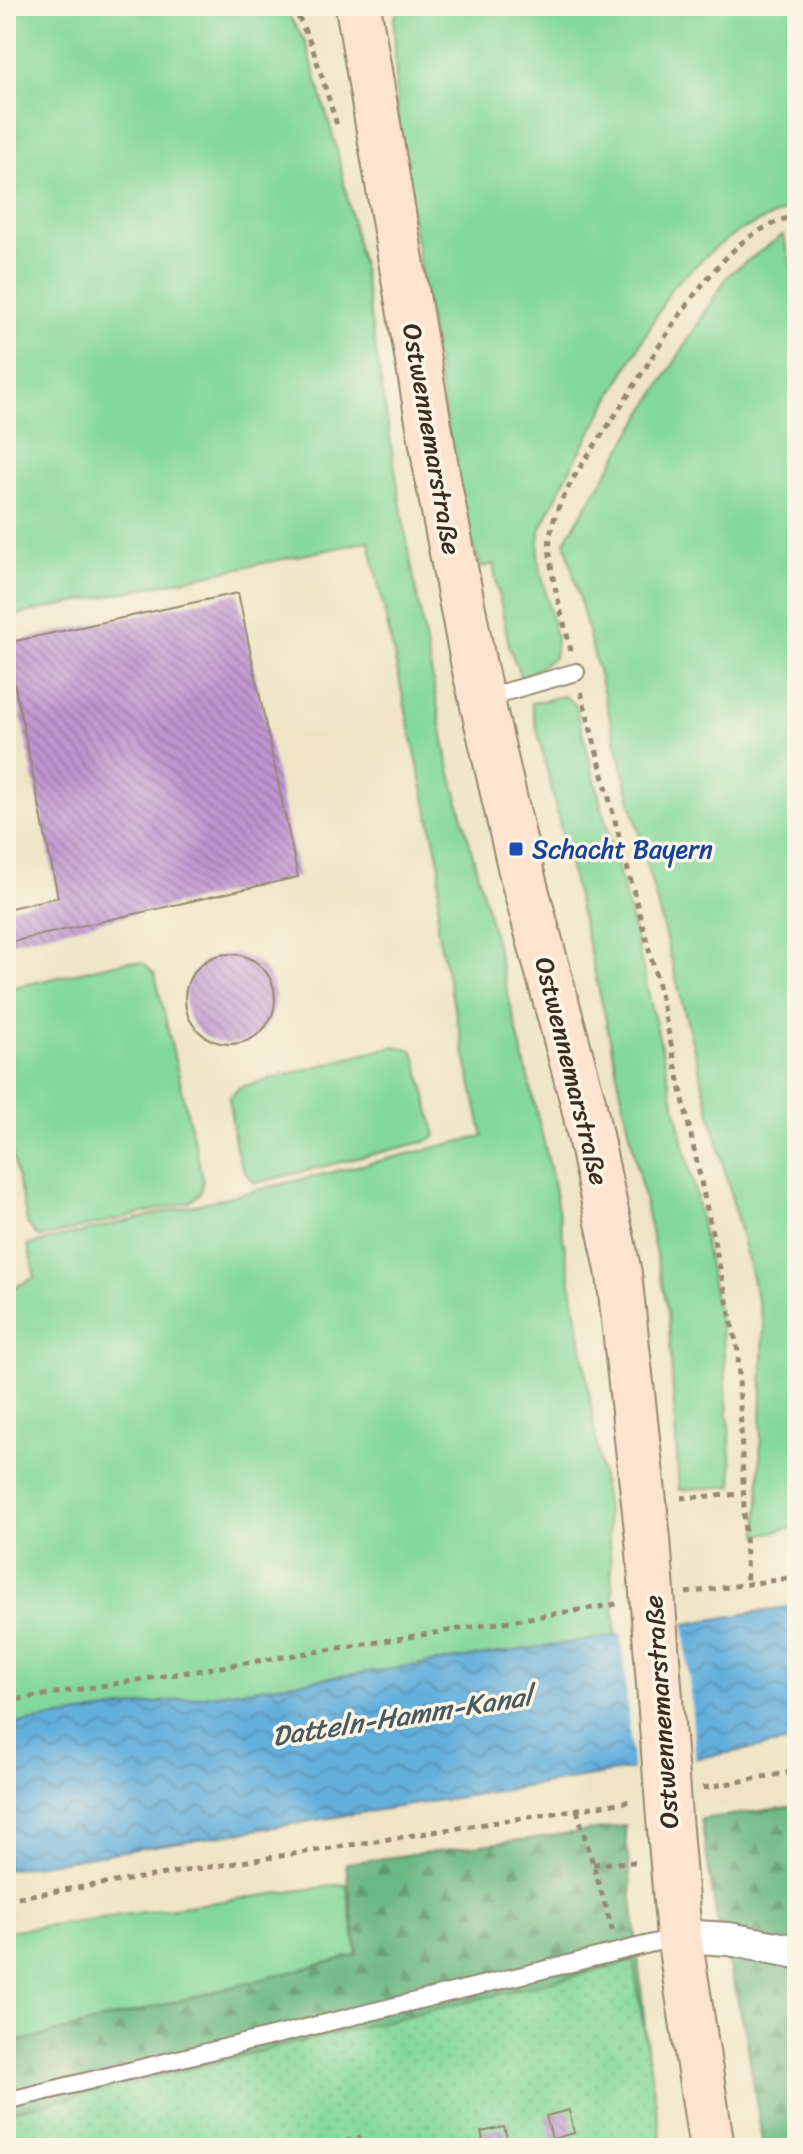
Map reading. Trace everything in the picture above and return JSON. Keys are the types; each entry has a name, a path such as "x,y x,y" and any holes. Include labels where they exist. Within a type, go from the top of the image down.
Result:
{"street":[{"name":"Ostwennemarstraße","path":"358,6 439,485 481,699 522,875 583,1102 619,1274 648,1539 679,1936 712,2148"},
{"path":"679,1936 729,1939 797,1952"}],"lane":[{"path":"481,699 576,672"},
{"path":"6,2101 679,1936"}],"path":[{"path":"747,1584 738,1351 657,980 576,672 550,555 550,533 556,513 576,477 711,276 740,244 783,219 797,215"},
{"path":"668,1499 743,1494"},
{"path":"682,1593 797,1577"},
{"path":"6,1701 624,1603"},
{"path":"6,1899 374,1839 577,1810 614,1935"},
{"path":"593,1864 635,1862"},
{"path":"324,2148 361,2137"}],"green space":[{"path":"6,6 283,6 306,43 337,150 363,272 405,531 448,762 552,1176 607,1513 616,1636 6,1725 6,1292 35,1277 28,1245 483,1136 437,929 440,866 369,541 6,617"},
{"path":"399,6 797,6 797,205 741,230 715,248 673,286 568,473 540,530 538,558 556,638 554,658 521,678 509,646 493,564 481,567 461,510 398,135 394,20"},
{"path":"783,235 797,286 797,1527 758,1535 764,1325 565,541 728,275"},
{"path":"564,696 575,704 632,923 695,1191 723,1341 733,1486 679,1490 668,1311 605,1016 531,703"},
{"path":"128,961 143,963 155,974 203,1180 200,1193 190,1202 39,1238 28,1225 6,1127 6,989"},
{"path":"394,1046 412,1050 436,1136 427,1141 256,1183 248,1176 235,1144 229,1098 240,1087"},
{"path":"797,1806 797,2148 763,2148 746,2034 716,1915 701,1819"},
{"path":"625,1826 648,2056 6,2148 6,2045 357,1955 346,1863"},
{"path":"346,1884 357,1955 6,2045 6,1931"},
{"path":"633,1962 663,2148 6,2148 6,2113"}],"water":[{"name":"Datteln-Hamm-Kanal","path":"797,1605 797,1741 6,1870 6,1725 616,1636"}],"pier":[{"path":"684,1620 696,1763 633,1774 621,1631"}],"building":[{"path":"238,593 298,877 6,943 6,909 58,897 6,643"},
{"path":"230,954 247,958 262,967 271,982 275,999 271,1016 262,1031 247,1040 230,1044 213,1040 198,1031 189,1016 185,999 189,982 198,967 213,958"},
{"path":"569,2110 574,2133 552,2139 546,2116"},
{"path":"504,2127 510,2148 485,2148 481,2132"}],"place":[{"name":"Schacht Bayern","path":"516,849"}]}
